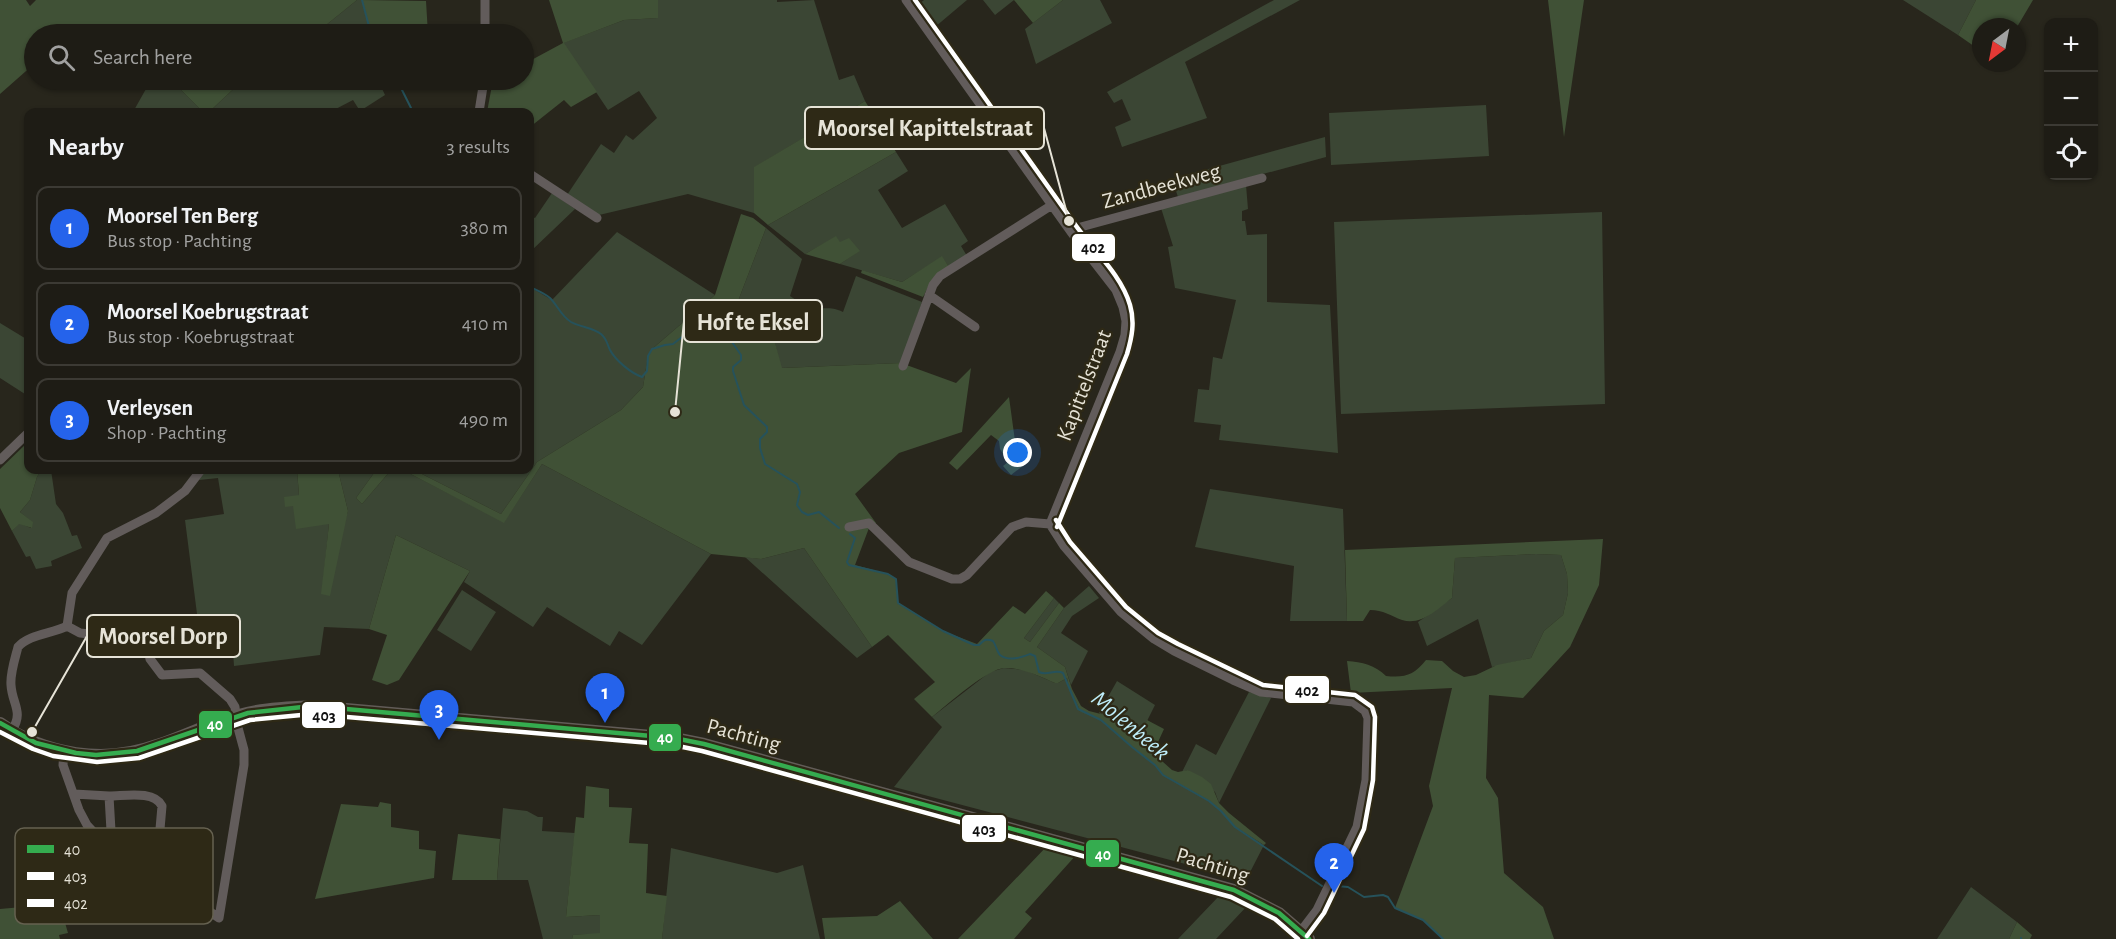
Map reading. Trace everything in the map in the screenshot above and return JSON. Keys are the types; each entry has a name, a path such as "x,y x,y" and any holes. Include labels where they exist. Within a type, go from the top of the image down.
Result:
{"main road":[{"name":"Pachting","path":"4,726 64,752 92,756 132,752 155,746 236,715 261,709 312,706 674,738 704,744 1025,831 1234,890 1279,914 1305,935"}],"street":[{"path":"485,0 485,24"},
{"name":"Kapittelstraat","path":"906,0 1071,232 1116,290 1123,307 1125,335 1050,524"},
{"path":"480,108 482,90"},
{"path":"534,177 597,218"},
{"name":"Zandbeekweg","path":"1071,232 1077,228 1262,178"},
{"path":"903,366 933,285 940,276 1052,205"},
{"path":"929,295 975,327"},
{"path":"0,460 24,437"},
{"path":"67,626 72,593 107,538 143,521 164,507 185,491 198,474"},
{"path":"849,527 869,523 909,562 952,579 960,579 967,576 1012,527 1026,522 1050,524 1064,546 1122,612 1154,639 1174,651 1261,692 1353,702 1365,711 1368,718 1366,780 1357,827 1305,935"},
{"path":"4,726 17,722 18,714 11,682 18,647 22,642 67,626 80,633 146,640 150,660 162,675 200,673 230,699 235,707 244,750 244,765 219,918 213,914"},
{"path":"0,680 11,682"},
{"path":"64,752 63,765 79,810 90,828"},
{"path":"74,794 152,797 160,801 162,806 160,828"},
{"path":"109,796 111,828"}],"green space":[{"path":"0,0 26,0 30,6 36,0 357,0 327,24 24,24 24,73 0,94"},
{"path":"357,0 362,0 368,24 327,24"},
{"path":"362,0 426,1 427,24 368,24"},
{"path":"549,0 658,0 658,18 624,20 564,43 597,92 571,107 564,100 534,124 534,108 488,108 491,90 534,90 534,59 563,43"},
{"path":"658,0 777,0 777,2 814,0 839,80 854,75 865,101 755,167 754,213 688,194 599,215 567,195 601,144 614,153 626,135 633,140 657,118 639,91 608,110 563,43 624,20 657,18"},
{"path":"924,0 967,0 935,27 919,4"},
{"path":"983,0 1014,0 995,15"},
{"path":"1014,0 1063,0 1033,23"},
{"path":"1063,0 1100,0 1112,23 1036,64 1025,29"},
{"path":"1274,0 1300,0 1185,62 1207,118 1122,147 1115,127 1131,120 1122,99 1114,103 1107,92"},
{"path":"1548,0 1584,0 1564,137"},
{"path":"1903,0 1976,0 1958,35"},
{"path":"1976,0 2033,0 2022,18 1972,18 1972,45 1958,35"},
{"path":"145,90 181,90 199,108 135,108"},
{"path":"181,90 232,90 213,108 199,108"},
{"path":"232,90 383,90 385,95 365,108 358,108 353,100 338,108 213,108"},
{"path":"865,101 896,152 768,225 754,213 754,167"},
{"path":"1486,105 1489,156 1331,165 1329,113"},
{"path":"1325,137 1326,157 1178,197 1172,179"},
{"path":"896,152 908,171 878,190 902,228 945,204 968,241 961,246 967,256 949,267 942,257 902,282 840,264 859,251 840,243 836,237 805,254 768,225"},
{"path":"1246,185 1248,209 1242,211 1242,221 1245,221 1247,235 1267,234 1267,302 1330,305 1338,453 1219,440 1221,425 1194,422 1198,389 1209,390 1213,357 1222,359 1236,300 1175,288 1168,247 1173,246 1161,208"},
{"path":"552,193 575,209 534,248 535,218"},
{"path":"1602,212 1605,404 1341,414 1334,222"},
{"path":"741,214 753,218 766,228 735,309 773,335 782,368 901,363 956,383 971,368 962,432 899,453 855,494 876,523 869,528 855,565 888,574 896,579 898,603 943,631 977,644 1013,606 1025,614 1046,591 1054,598 1024,638 1030,642 1059,603 1064,608 1037,647 1065,667 1072,689 1081,706 1089,711 1105,715 1131,733 1134,729 1142,733 1147,720 1164,729 1153,753 1172,770 1178,772 1188,770 1211,784 1219,803 1266,843 1264,845 1235,827 1209,801 1163,775 1155,765 1101,720 1081,712 1069,688 1067,678 1055,683 1018,669 998,670 968,688 932,717 914,699 935,682 888,635 872,647 804,548 761,559 711,554 542,464 504,523 411,474 422,474 501,514 529,474 534,474 534,466 537,462 621,410 643,387 648,356 652,349 715,295"},
{"path":"766,228 802,259 790,296 804,304 843,312 856,276 922,302 901,363 781,368 773,335 735,309"},
{"path":"617,232 715,295 652,349 648,356 643,387 621,410 537,462 534,466 534,289 552,300"},
{"path":"836,236 840,242 849,238 860,251 840,264 805,254"},
{"path":"942,256 949,267 928,287 923,297 861,273 862,270 902,282"},
{"path":"0,323 24,338 24,393 0,378"},
{"path":"1009,397 1015,441 1024,449 1024,465 1011,475 1003,466 1008,462 1000,449 999,441 991,435 957,470 949,463"},
{"path":"24,446 24,474 39,474 30,500 20,512 33,522 32,528 19,524 12,531 0,508 0,469"},
{"path":"542,464 711,554 642,645 619,631 610,646 547,607 533,627 464,582 470,571 396,535 369,629 324,627 320,655 234,666 233,651 202,653 185,520 224,514 218,478 199,480 203,474 297,474 299,495 285,506 293,505 329,524 322,593 348,511 339,474 373,474 356,498 362,504 388,474 411,474 504,522"},
{"path":"39,474 52,474 56,504 63,513 72,536 77,535 82,548 51,561 52,566 36,569 30,556 26,557 12,531 19,523 31,528 32,522 20,512 30,500"},
{"path":"297,474 339,474 348,511 330,596 321,594 329,524 296,529 293,506 285,507 284,497 299,495"},
{"path":"373,474 388,474 362,504 356,498"},
{"path":"422,474 529,474 501,514"},
{"path":"1210,489 1343,509 1347,621 1290,621 1294,566 1195,547"},
{"path":"396,535 470,571 399,680 387,685 372,680 387,635 369,629"},
{"path":"1603,539 1599,585 1570,647 1523,698 1489,695 1486,778 1498,798 1504,873 1543,907 1554,939 1443,939 1423,920 1395,908 1433,806 1429,786 1452,688 1351,693 1347,661 1368,665 1386,676 1393,677 1413,672 1426,660 1442,661 1464,677 1476,675 1497,665 1531,658 1544,631 1563,615 1568,593 1567,574 1561,555 1455,558 1452,598 1429,615 1416,621 1409,621 1370,610 1363,621 1347,621 1345,550"},
{"path":"804,548 872,647 857,658 745,557 761,559"},
{"path":"1561,555 1567,574 1568,593 1563,615 1544,631 1531,658 1492,667 1478,619 1427,646 1418,622 1452,598 1455,558"},
{"path":"1089,586 1099,598 1072,616 1061,633 1088,651 1071,685 1065,667 1037,647 1064,608"},
{"path":"462,590 496,612 471,651 437,630"},
{"path":"1054,598 1059,603 1030,642 1024,638"},
{"path":"1004,668 1025,670 1055,683 1067,678 1069,688 1081,711 1101,720 1155,765 1163,775 1209,801 1235,827 1264,845 1246,880 894,787 942,727 932,717 990,672"},
{"path":"1117,681 1155,705 1141,733 1131,733 1099,713"},
{"path":"1249,692 1271,698 1219,803 1215,792 1188,770 1182,772 1196,744 1216,755"},
{"path":"586,786 609,789 609,807 632,808 629,843 648,844 646,893 667,896 662,939 572,939 573,935 600,933 600,915 566,917 576,817 584,818"},
{"path":"380,802 391,804 391,827 419,831 419,849 436,851 434,878 315,899 341,804 378,807"},
{"path":"503,808 527,811 543,817 542,831 575,833 566,917 600,915 600,934 573,935 572,939 543,939 528,880 497,880"},
{"path":"458,834 500,839 497,880 452,880"},
{"path":"1048,845 1077,854 1025,912 1032,918 1014,939 958,939"},
{"path":"671,848 777,873 803,865 820,939 662,939"},
{"path":"1971,887 2017,922 2009,939 1937,939"},
{"path":"1220,895 1248,905 1216,939 1178,939"},
{"path":"900,901 933,939 825,939 822,918 877,916"},
{"path":"15,908 15,924 65,924 68,933 59,935 60,939 0,939 0,909"},
{"path":"2017,922 2032,935 2030,939 2009,939"}],"waterway":[{"name":"Molenbeek","path":"362,0 368,24"},
{"name":"Molenbeek","path":"402,90 411,108"},
{"name":"Molenbeek","path":"534,289 550,298 571,322 601,334 616,358 629,370 642,377 647,371 648,356 652,349 673,344 713,313 721,314 725,320 723,329 741,355 741,360 733,367 733,371 744,405 767,427 767,432 760,439 765,464 797,484 800,492 797,505 802,512 808,515 819,512 839,528"},
{"name":"Molenbeek","path":"850,534 855,538 847,562 849,565 888,574 896,579 898,603 943,631 974,645 991,640 999,654 1004,657 1015,658 1030,654 1035,656 1039,672 1063,673 1078,709 1101,720 1155,765 1163,775 1209,801 1235,827 1322,886"},
{"name":"Molenbeek","path":"1337,886 1348,887 1364,897 1383,895 1388,897 1395,908 1423,920 1443,939"}],"transit line":[{"name":"402","path":"915,0 1074,223 1113,272 1130,305 1132,330 1127,354 1057,527"},
{"name":"402","path":"1056,520 1070,542 1126,607 1158,633 1263,685 1355,695 1372,707 1375,717 1373,780 1364,829 1324,913 1307,936"},
{"name":"40","path":"0,723 36,743 76,753 96,755 137,751 248,713 312,706 674,738 704,744 1234,890 1279,913 1309,939"},
{"name":"403","path":"0,732 33,749 53,756 97,762 139,758 250,720 312,714 673,745 702,751 1231,897 1275,919 1298,939"}],"place":[{"name":"Moorsel Kapittelstraat","path":"1069,221"},
{"name":"Hof te Eksel","path":"675,412"},
{"name":"Moorsel Ten Berg","path":"605,723"},
{"name":"Moorsel Dorp","path":"32,732"},
{"name":"Verleysen","path":"439,740"},
{"name":"Moorsel Koebrugstraat","path":"1334,893"}]}
